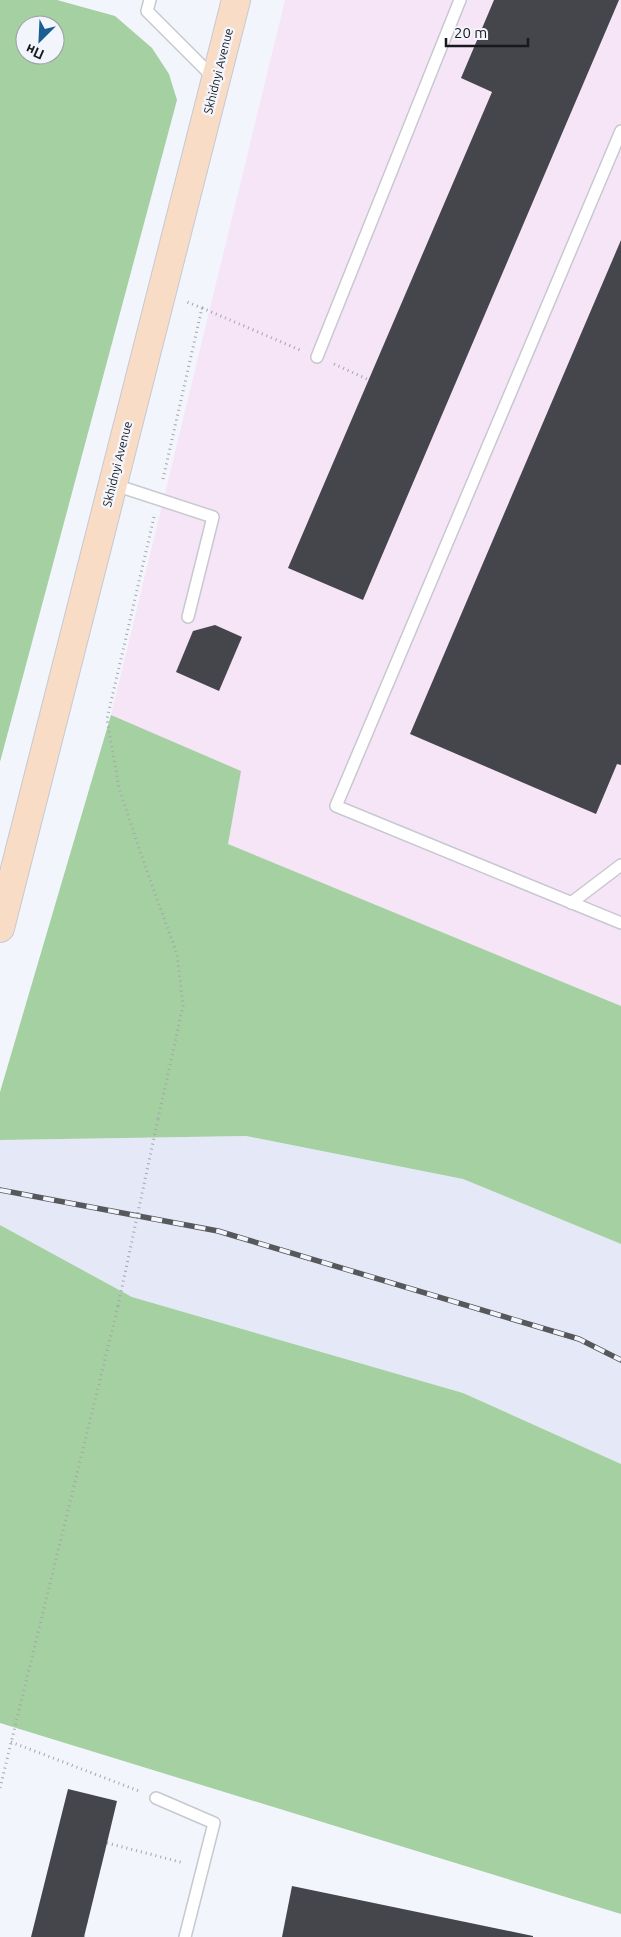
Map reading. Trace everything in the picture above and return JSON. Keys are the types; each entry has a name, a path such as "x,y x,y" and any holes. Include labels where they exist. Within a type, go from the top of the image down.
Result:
{"main road":[{"name":"Skhidnyi Avenue","path":"0,928 236,0"}],"lane":[{"path":"150,0 147,12 216,79"},
{"path":"317,357 460,0"},
{"path":"621,131 336,806 621,923"},
{"path":"112,484 213,517 188,618"},
{"path":"572,903 621,865"},
{"path":"156,1798 214,1823 185,1937"}],"path":[{"path":"161,292 369,380"},
{"path":"0,1788 118,1306 183,1006 177,954 119,788 107,719 202,308"},
{"path":"11,1742 156,1798"},
{"path":"107,1843 203,1868"},
{"path":"84,1936 89,1937"}],"shaded area":[{"path":"285,0 621,0 621,1006 227,844 111,715"},
{"path":"246,1136 463,1179 621,1244 621,1464 463,1393 132,1297 0,1225 0,1140"}],"green space":[{"path":"0,0 57,0 115,16 152,48 169,74 177,100 0,762"},
{"path":"111,715 241,771 228,844 621,1006 621,1244 463,1179 246,1136 0,1140 0,1092"},
{"path":"0,1225 132,1297 463,1393 621,1464 621,1914 0,1723"}],"building":[{"path":"494,0 619,0 363,600 288,568 492,92 461,78"},
{"path":"621,240 621,765 617,764 596,814 410,734"},
{"path":"215,625 242,637 219,691 176,672 193,631"},
{"path":"68,1789 117,1801 84,1937 31,1937"},
{"path":"292,1886 533,1936 533,1937 282,1937"}],"railway":[{"path":"0,1190 218,1231 579,1339 621,1360"}]}
